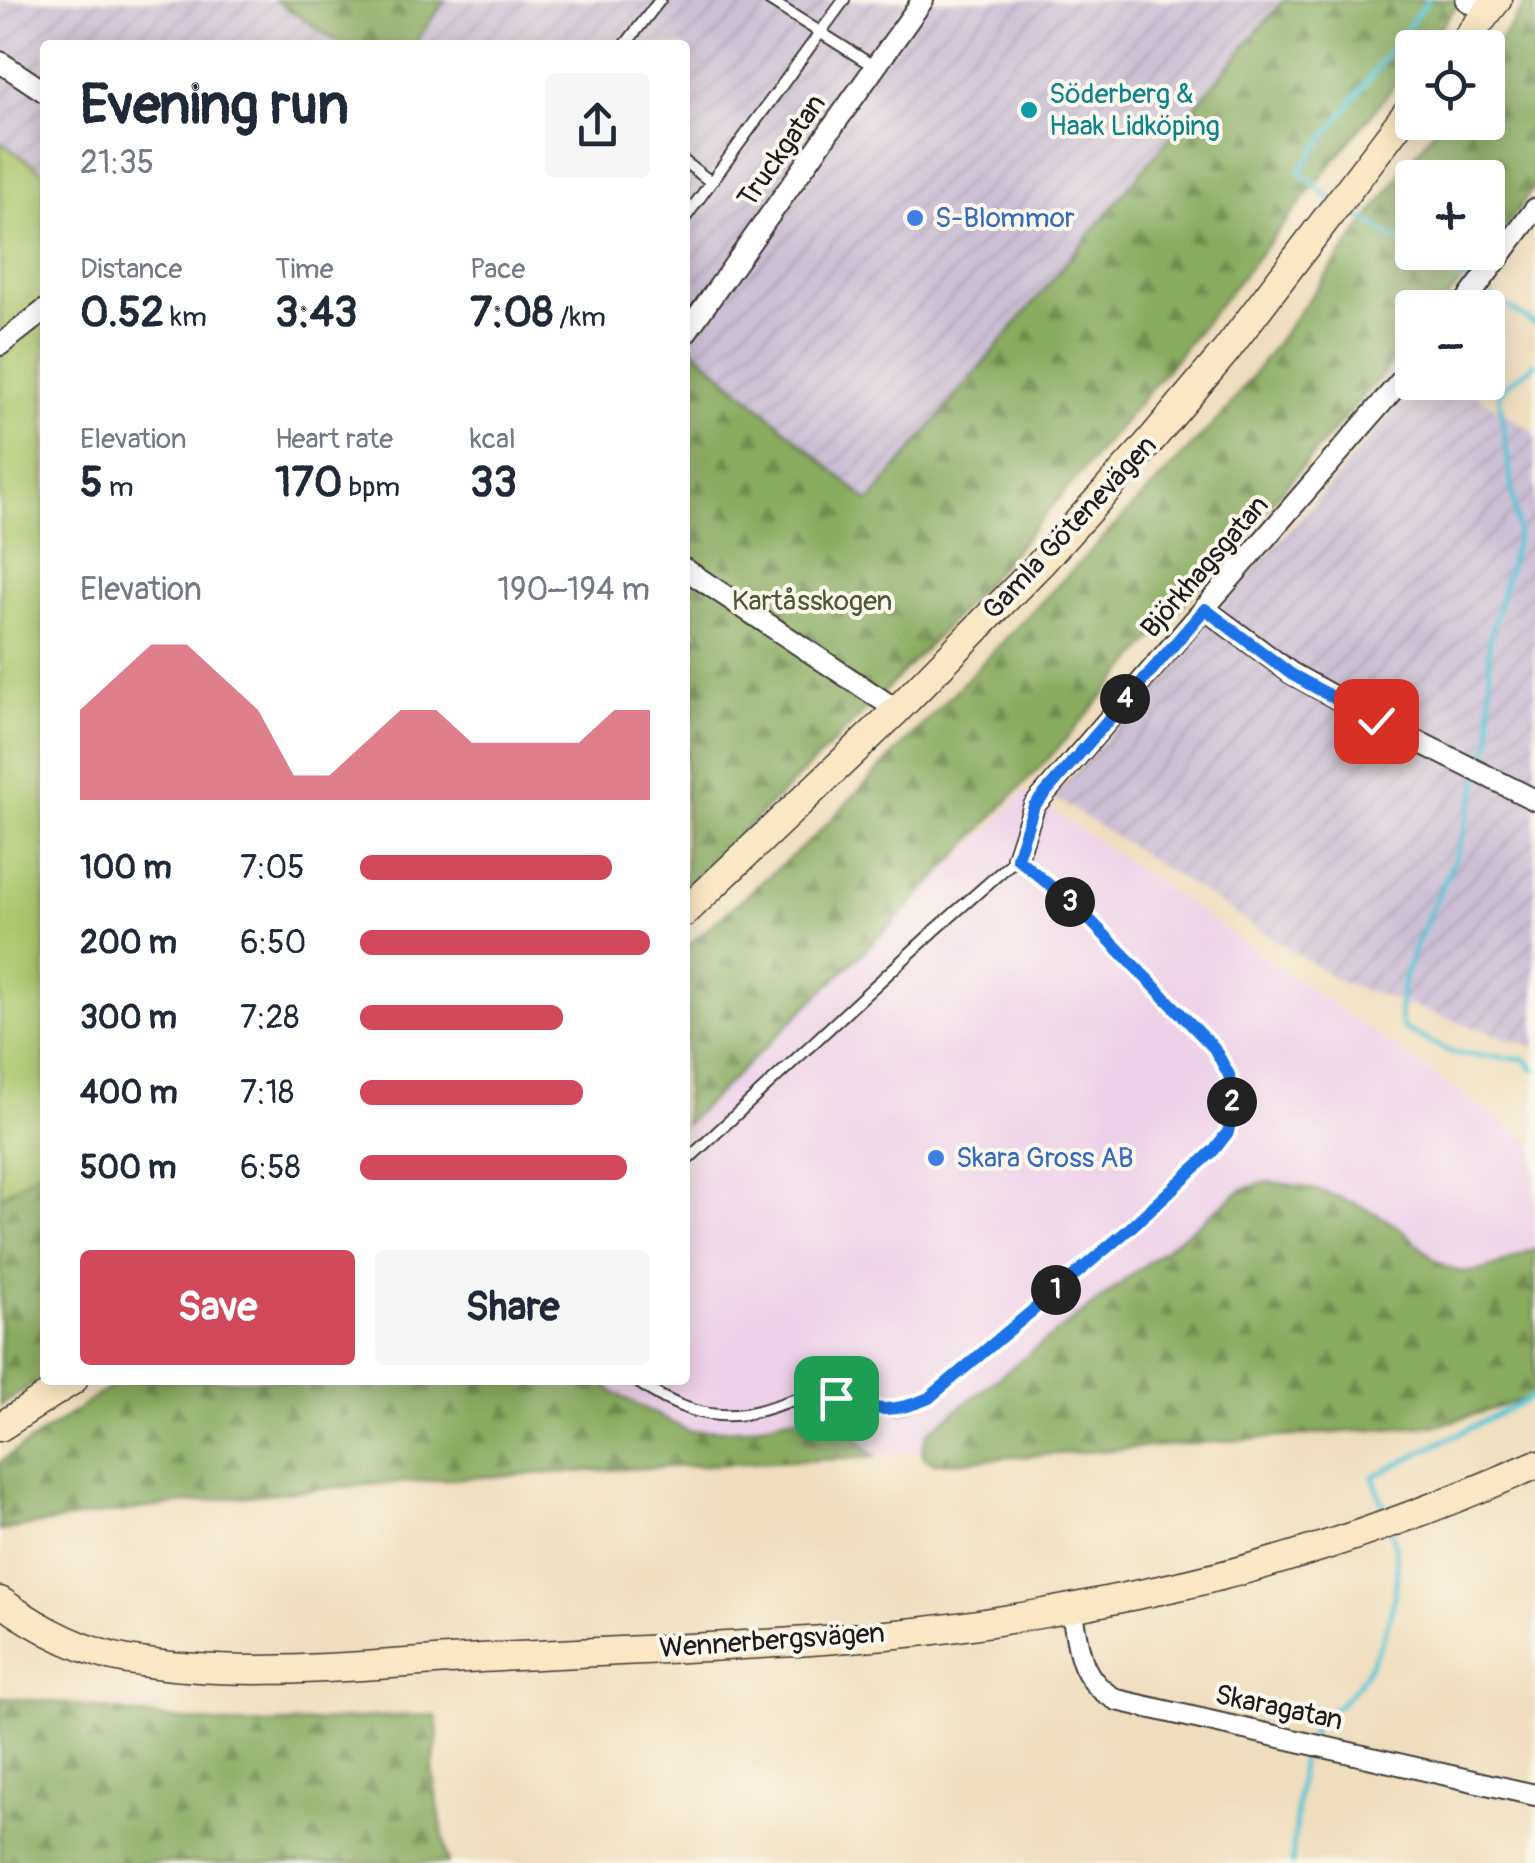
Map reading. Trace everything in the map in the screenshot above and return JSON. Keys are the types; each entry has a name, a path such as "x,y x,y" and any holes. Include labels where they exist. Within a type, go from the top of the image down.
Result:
{"street":[{"name":"Truckgatan","path":"690,327 923,0"},
{"path":"1469,30 1484,5"},
{"path":"0,62 40,89"},
{"name":"Gamla Götenevägen","path":"690,907 897,710 1040,564 1226,350 1395,128"},
{"path":"1474,290 1535,209"},
{"path":"0,345 40,314"},
{"name":"Björkhagsgatan","path":"1017,858 1034,806 1395,388"},
{"path":"690,573 897,710"},
{"path":"1205,609 1291,674 1535,800"},
{"path":"0,1428 65,1385"},
{"name":"Wennerbergsvägen","path":"0,1602 60,1638 95,1652 127,1660 227,1669 858,1636 957,1627 1165,1589 1306,1550 1535,1465"},
{"name":"Skaragatan","path":"1070,1608 1082,1664 1090,1680 1098,1690 1117,1700 1535,1795"}],"lane":[{"path":"630,40 660,0"},
{"path":"769,0 876,67"},
{"path":"690,211 844,0"},
{"path":"690,166 712,182"},
{"path":"643,1385 698,1413 727,1416 812,1396 836,1398 866,1408 901,1410 929,1398 1214,1150 1228,1132 1233,1109 1229,1075 1214,1048 1084,914 1017,858 690,1157"}],"shaded area":[{"path":"0,0 275,0 335,40 40,40 40,170 0,142"},
{"path":"445,0 1283,0 869,503 690,347 690,40 417,40"},
{"path":"1404,400 1484,400 1535,433 1535,1048 1339,981 1054,797"},
{"path":"1025,791 1535,1145 1535,1249 1466,1272 1443,1266 1393,1223 1305,1184 1268,1182 1243,1189 928,1432 922,1449 875,1457 853,1433 788,1418 744,1429 689,1431 613,1391 607,1385 690,1385 690,1120"}],"green space":[{"path":"275,0 445,0 417,40 335,40"},
{"name":"Kartåsskogen","path":"1283,0 1462,0 1438,30 1395,30 1395,84 1148,392 948,624 690,882 690,641 700,632 690,625 690,346 869,502"},
{"path":"1529,0 1535,0 1535,185 1505,228 1505,160 1412,160 1426,140 1505,140 1505,33"},
{"path":"0,142 40,170 40,1170 0,1197"},
{"path":"1395,182 1395,270 1472,270 1454,290 1395,290 1395,360 1066,739 900,916 690,1120 690,944 814,837 1226,411"},
{"path":"40,1170 40,1379 0,1406 0,1197"},
{"path":"1268,1182 1316,1190 1363,1207 1401,1229 1437,1261 1458,1271 1486,1269 1535,1249 1535,1396 1439,1425 935,1463 924,1457 922,1449 928,1432 1243,1189"},
{"path":"114,1385 607,1385 689,1431 744,1429 788,1418 821,1416 853,1433 875,1457 326,1488 108,1513 0,1531 0,1462"},
{"path":"0,1698 229,1724 436,1716 438,1735 432,1771 448,1863 0,1863"}],"waterway":[{"path":"1331,199 1299,172 1428,0"},
{"path":"1345,207 1395,238"},
{"path":"1448,270 1472,285"},
{"path":"1505,305 1535,324"},
{"path":"1482,767 1491,739 1489,642 1518,533 1499,394 1535,364"},
{"path":"1479,778 1457,853 1408,966 1400,1010 1403,1028 1452,1053 1525,1059 1535,1070"},
{"path":"1386,1515 1373,1476 1535,1396"},
{"path":"1310,1736 1360,1681 1382,1641 1396,1573 1391,1530"},
{"path":"1292,1863 1301,1761 1306,1746"}],"place":[{"name":"Söderberg & Haak Lidköping","path":"1029,110"},
{"name":"S-Blommor","path":"915,218"},
{"name":"Skara Gross AB","path":"936,1158"}],"route":[{"path":"836,1398 866,1408 901,1410 929,1398 1128,1230 1214,1150 1228,1132 1233,1109 1229,1075 1214,1048 1084,914 1017,858 1034,806 1205,609 1291,674 1376,721"}]}
